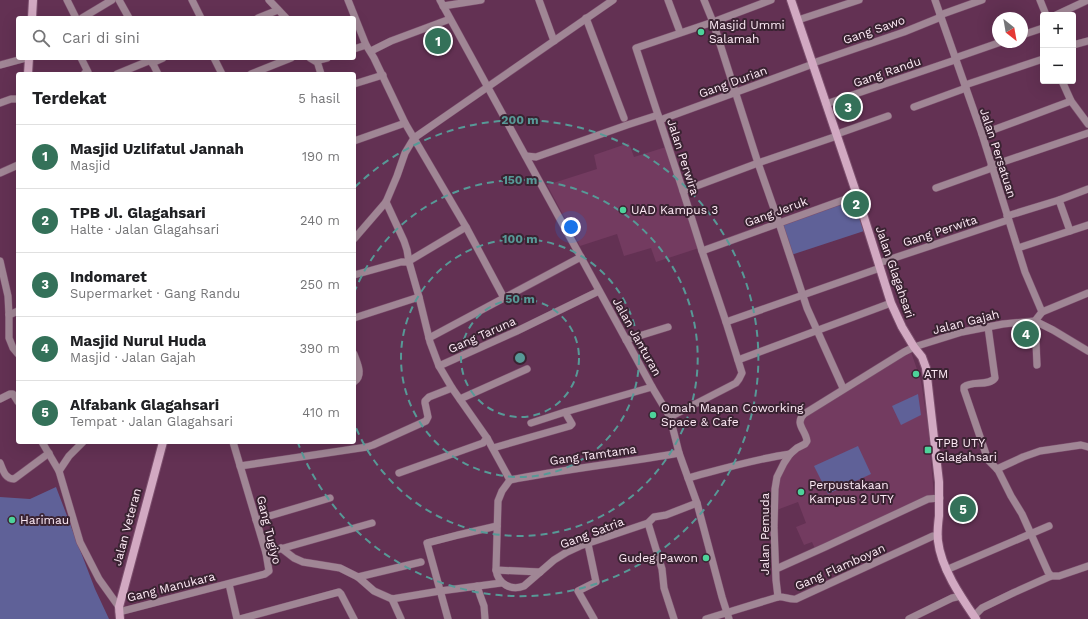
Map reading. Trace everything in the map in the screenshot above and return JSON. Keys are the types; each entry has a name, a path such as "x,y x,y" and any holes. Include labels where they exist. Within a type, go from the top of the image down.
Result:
{"street":[{"path":"32,16 33,0"},
{"path":"67,0 75,16"},
{"path":"85,16 112,0"},
{"path":"119,0 128,16"},
{"path":"192,0 200,16"},
{"path":"269,0 284,16"},
{"path":"348,0 355,16"},
{"path":"442,3 481,0"},
{"path":"539,0 554,41"},
{"path":"356,237 386,202 405,154 414,138 613,0"},
{"path":"668,0 680,32"},
{"path":"704,0 713,22 802,294 843,388"},
{"name":"Jalan Perwira","path":"670,417 736,383 742,373 636,48 713,22 771,0"},
{"name":"Jalan Glagahsari","path":"791,0 857,195 891,303 902,327 922,357 926,368 939,482 940,498 938,537 940,553 946,570 975,617"},
{"path":"798,20 859,0"},
{"name":"Jalan Persatuan","path":"935,0 982,134 1025,272 1042,312"},
{"name":"Gang Sawo","path":"813,64 904,32 982,0"},
{"path":"1040,0 1045,12"},
{"path":"1062,12 1088,0"},
{"name":"Jalan Janturan","path":"442,3 599,291 670,417 679,453 697,503 728,616"},
{"path":"263,16 278,10"},
{"path":"586,18 624,118"},
{"path":"356,19 368,48 383,75 405,123 466,227 504,298"},
{"path":"356,49 368,48 391,41 450,19"},
{"path":"1028,33 1040,29"},
{"path":"1076,44 1088,41"},
{"name":"Gang Randu","path":"826,104 992,45"},
{"path":"0,65 20,60"},
{"path":"28,60 28,72"},
{"path":"82,60 88,72"},
{"path":"122,72 151,60 157,72"},
{"path":"215,60 221,72"},
{"path":"256,72 287,60"},
{"path":"320,60 317,61 320,72"},
{"path":"914,107 965,86 1040,60"},
{"name":"Gang Durian","path":"526,156 536,157 627,125 659,118 735,93 813,64"},
{"path":"356,83 383,75"},
{"path":"1063,84 1071,101 1088,124"},
{"path":"0,103 16,98"},
{"path":"982,134 1071,101"},
{"path":"683,191 888,116"},
{"path":"356,140 405,123"},
{"path":"936,188 1088,133"},
{"path":"0,173 16,166"},
{"name":"Gang Perwita","path":"726,322 1088,189"},
{"name":"Gang Jeruk","path":"702,251 857,195"},
{"path":"1059,200 1070,231"},
{"path":"280,548 294,558 303,562 340,568 358,577 374,591 392,599 501,582 497,576 496,570 498,501 502,491 510,480 487,438 452,388 439,366 429,338 407,250 386,202"},
{"path":"1018,248 1088,225"},
{"path":"356,274 409,261 466,227"},
{"path":"429,338 581,257"},
{"path":"0,262 3,293 9,315 9,338 16,352"},
{"name":"Gang Taruna","path":"439,366 517,332 599,291"},
{"path":"1037,365 1035,321 1042,312 1088,293"},
{"path":"356,317 420,298"},
{"path":"738,360 891,303"},
{"path":"9,315 16,312"},
{"path":"1035,321 1053,330 1088,352"},
{"name":"Jalan Gajah","path":"843,388 914,347 962,332 1003,324 1035,321"},
{"path":"626,340 668,327"},
{"path":"988,327 995,378 992,381 968,384 963,389 987,458 989,462 997,469 1022,514 1048,572 1052,576"},
{"path":"356,360 359,376 356,380"},
{"path":"460,399 527,369"},
{"path":"530,423 652,387"},
{"path":"240,466 373,445 426,421 428,417 424,403 425,401 452,388"},
{"name":"Jalan Pemuda","path":"778,597 774,527 775,489 777,477 790,454 807,441 806,435 800,424 801,417 843,388"},
{"path":"0,399 10,394 13,394 16,399"},
{"path":"493,448 570,426 572,424 565,412"},
{"path":"399,473 483,443 487,438"},
{"path":"43,444 59,472 80,542 119,613"},
{"path":"59,472 69,456 81,444"},
{"name":"Jalan Veteran","path":"119,613 162,444"},
{"name":"Gang Tugiyo","path":"229,584 265,574 269,571 266,552 234,444"},
{"path":"997,469 1040,451 1081,445 1088,447"},
{"path":"0,463 8,479 14,479 49,453"},
{"name":"Gang Tamtama","path":"510,480 679,453"},
{"path":"688,478 770,457 790,454"},
{"path":"256,520 330,498"},
{"path":"776,569 825,548 928,499 940,498"},
{"name":"Gang Satria","path":"501,582 512,588 519,588 528,583 554,560 574,549 648,522 654,517 666,515 697,503"},
{"path":"648,522 662,569 664,588 674,619"},
{"path":"266,552 372,523"},
{"path":"448,619 427,544 497,526"},
{"path":"946,570 1049,526"},
{"name":"Gang Flamboyan","path":"706,619 728,616 778,597 783,596 796,599 932,536 938,537"},
{"path":"588,544 596,582 578,592 594,619"},
{"path":"358,577 421,562"},
{"path":"975,617 982,608 1013,593 1052,576 1059,576 1088,566"},
{"path":"496,570 540,572"},
{"path":"229,584 237,619"},
{"name":"Gang Manukara","path":"119,613 229,584"},
{"path":"477,586 484,606 485,619"},
{"path":"240,619 339,592 354,619"},
{"path":"909,619 952,598 961,596"},
{"path":"392,599 401,619"}],"shaded area":[{"name":"UAD Kampus 3","path":"629,143 634,157 666,147 699,248 656,262 651,248 624,256 617,234 580,246 547,185 597,169 594,155"},
{"path":"849,200 856,207 864,231 791,255 781,224"},
{"path":"910,349 921,381 928,427 934,496 816,551 812,542 804,545 796,527 806,523 798,502 774,511 775,489 783,464 806,443 800,420"},
{"path":"918,394 921,415 901,425 892,406"},
{"path":"858,446 871,474 828,494 814,466"},
{"path":"56,487 95,589 109,619 0,619 0,497 30,499"}],"place":[{"name":"Masjid Ummi Salamah","path":"701,32"},
{"name":"Masjid Uzlifatul Jannah","path":"438,41"},
{"name":"Indomaret","path":"848,107"},
{"name":"TPB Jl. Glagahsari","path":"856,204"},
{"name":"UAD Kampus 3","path":"623,210"},
{"name":"Masjid Nurul Huda","path":"1026,334"},
{"name":"ATM","path":"916,374"},
{"name":"Omah Mapan Coworking Space & Cafe","path":"653,415"},
{"name":"TPB UTY Glagahsari","path":"928,450"},
{"name":"Perpustakaan Kampus 2 UTY","path":"801,492"},
{"name":"Alfabank Glagahsari","path":"963,509"},
{"name":"Harimau","path":"12,520"},
{"name":"Gudeg Pawon","path":"706,558"}]}
